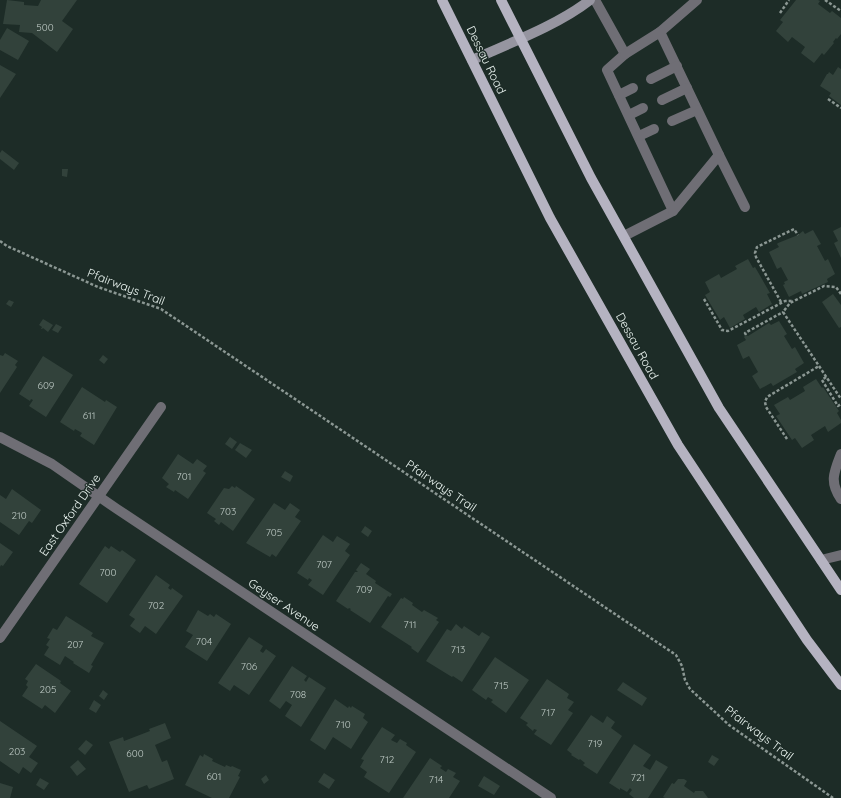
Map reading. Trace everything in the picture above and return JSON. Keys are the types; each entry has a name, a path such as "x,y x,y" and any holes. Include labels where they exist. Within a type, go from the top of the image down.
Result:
{"main road":[{"name":"Dessau Road","path":"442,0 550,218 678,445 807,640 841,685"},
{"path":"501,0 592,178 719,408 841,590"}],"street":[{"path":"472,60 521,38 568,14 590,0"},
{"path":"595,0 625,54"},
{"path":"673,211 608,70 625,54 660,32 697,0"},
{"path":"660,32 745,207"},
{"path":"651,79 676,66"},
{"path":"619,95 633,88"},
{"path":"662,100 687,88"},
{"path":"629,115 644,108"},
{"path":"672,121 698,110"},
{"path":"639,136 654,129"},
{"path":"624,236 673,211 719,155"},
{"name":"East Oxford Drive","path":"0,638 161,407"},
{"name":"Geyser Avenue","path":"0,437 52,464 99,497 551,798"},
{"path":"841,454 834,471 834,489 841,498"},
{"path":"821,560 841,555"}],"path":[{"path":"780,13 789,0"},
{"path":"825,0 841,12"},
{"path":"828,99 841,108"},
{"path":"782,302 756,257 756,253 758,247 794,229 798,235"},
{"name":"Pfairways Trail","path":"0,241 7,246 98,287 161,309 193,330 676,655 682,666 685,680 690,689 729,725 834,798"},
{"path":"746,336 745,333 783,312 790,303 824,286 836,287 841,294"},
{"path":"704,299 722,330 728,331 784,300 793,302"},
{"path":"783,312 841,399"},
{"path":"787,439 766,407 765,402 767,397 819,366"},
{"path":"826,377 822,380 838,406 841,404"},
{"path":"828,389 832,386"}],"building":[{"path":"7,0 24,2 24,5 38,6 41,0 77,0 62,21 73,29 57,52 32,33 19,32 20,25 3,24"},
{"path":"796,0 818,0 820,1 818,4 830,13 832,11 841,18 841,34 837,39 836,38 833,42 834,43 824,55 822,53 814,63 801,53 805,47 792,37 788,42 776,31 783,22 780,20"},
{"path":"7,28 29,41 18,60 0,50 0,40"},
{"path":"0,65 16,74 0,98"},
{"path":"838,67 841,69 841,105 829,96 831,93 820,86 827,74 829,72 833,75"},
{"path":"2,150 19,163 14,170 0,159 0,153"},
{"path":"62,169 68,169 67,177 62,176"},
{"path":"841,227 841,258 834,243 838,241 833,231"},
{"path":"813,230 821,244 817,246 825,261 828,259 835,274 827,279 828,282 802,294 801,291 789,297 783,285 785,284 784,282 788,280 781,267 777,269 769,252 779,247 777,244 778,243 798,235 803,231 805,234"},
{"path":"748,259 753,268 755,267 770,293 767,294 772,304 759,312 756,307 743,315 745,319 730,328 724,317 720,320 705,295 710,292 705,282 719,274 721,278 737,269 735,266"},
{"path":"833,294 841,305 841,327 839,328 822,302"},
{"path":"9,300 14,302 11,307 6,304"},
{"path":"43,319 53,325 48,332 43,328 41,329 42,327 39,325"},
{"path":"779,321 787,334 784,336 792,349 795,347 804,363 795,369 797,372 773,386 771,383 760,389 752,376 758,372 749,356 743,359 737,345 746,340 744,337 746,335 748,336 769,323 771,325"},
{"path":"56,324 62,327 58,333 52,330"},
{"path":"5,353 18,361 15,365 17,367 0,393 0,355 3,356"},
{"path":"103,355 108,359 104,364 99,360"},
{"path":"43,356 73,375 46,417 29,406 33,400 31,399 30,401 19,394"},
{"path":"816,379 839,411 837,413 841,423 828,432 825,426 811,435 814,440 802,448 795,438 792,440 776,416 780,414 774,405 788,397 790,400 805,391 803,387"},
{"path":"82,387 105,402 106,400 117,407 94,445 80,436 82,433 75,429 74,431 60,422"},
{"path":"230,437 237,442 232,449 225,444"},
{"path":"240,443 252,450 246,458 235,450"},
{"path":"178,454 193,464 197,459 207,466 203,471 206,473 188,499 175,490 174,492 166,487 169,484 162,478"},
{"path":"285,471 293,476 290,482 281,477"},
{"path":"232,486 235,488 236,486 255,499 233,531 221,522 219,525 214,521 216,519 207,513 224,488 229,489"},
{"path":"12,489 41,510 32,523 29,521 19,535 0,522 0,495 6,499"},
{"path":"274,503 285,510 290,503 300,510 295,517 301,521 276,557 272,554 270,557 246,543"},
{"path":"365,526 372,531 368,537 361,532"},
{"path":"323,535 333,542 337,536 350,544 345,551 350,555 323,595 308,585 312,580 309,578 308,580 297,573"},
{"path":"0,543 13,552 3,566 1,565 0,567"},
{"path":"105,546 109,549 111,546 120,552 122,550 136,560 107,603 79,584"},
{"path":"361,563 370,569 366,574 376,581 375,583 392,594 390,597 388,596 370,623 350,610 351,609 348,609 336,601 355,572 358,572 356,570"},
{"path":"156,575 170,585 168,588 171,590 172,588 183,596 156,634 145,626 140,633 130,626 135,619 129,615"},
{"path":"404,597 422,612 424,610 438,618 436,620 439,622 418,653 411,648 412,647 381,627 401,598 403,599"},
{"path":"198,610 208,616 210,614 214,617 216,614 231,624 207,661 185,647 193,635 186,631"},
{"path":"66,616 93,633 91,636 104,643 91,665 93,666 89,673 65,656 60,665 44,655 49,647 46,645 50,639 47,638 53,628 57,630"},
{"path":"456,624 462,629 464,626 479,636 482,632 490,637 462,682 426,661 447,629 451,631"},
{"path":"249,637 263,646 260,651 263,653 266,649 276,656 249,695 234,685 230,691 218,683"},
{"path":"495,657 529,680 506,713 491,702 493,700 488,697 486,700 472,690"},
{"path":"36,664 61,681 60,683 71,691 55,713 45,705 42,709 22,696 28,687 26,685 28,681 25,679"},
{"path":"292,666 307,676 304,680 306,682 309,677 326,688 301,727 285,716 292,705 286,701 280,709 269,701"},
{"path":"547,679 569,694 567,698 574,702 568,710 573,713 551,745 534,734 537,730 534,729 533,731 526,725 528,723 520,718"},
{"path":"623,682 647,698 642,706 617,690"},
{"path":"103,690 108,694 104,700 99,696"},
{"path":"335,699 348,708 349,706 351,708 352,706 365,714 363,718 368,722 351,749 333,737 325,750 310,740"},
{"path":"94,700 101,705 96,713 89,709"},
{"path":"591,715 603,723 607,716 615,722 611,728 622,736 597,774 583,765 585,763 571,755 572,754 567,750"},
{"path":"0,721 37,746 29,757 38,763 31,773 23,767 19,774 0,761"},
{"path":"165,723 171,738 155,745 162,762 167,760 174,779 149,789 147,785 129,792 109,742 123,737 124,741 150,731 149,729"},
{"path":"382,727 395,735 391,740 397,743 400,739 407,743 406,745 416,752 389,793 364,777 367,772 360,767 364,760 361,759"},
{"path":"86,740 93,745 85,755 78,749"},
{"path":"634,744 651,755 643,766 650,770 656,760 668,767 648,798 634,798 629,794 632,790 630,788 627,792 620,788 620,790 609,783"},
{"path":"204,754 213,759 212,761 225,767 226,765 232,766 241,770 238,776 240,777 229,798 212,798 185,785 200,755 203,757"},
{"path":"712,755 719,759 714,766 708,762"},
{"path":"430,758 442,766 440,768 446,772 448,769 456,773 453,777 460,781 449,798 403,798"},
{"path":"78,760 86,769 77,776 70,767"},
{"path":"324,773 335,780 329,789 318,782"},
{"path":"266,775 269,780 264,784 261,779"},
{"path":"484,776 500,786 494,795 478,786"},
{"path":"40,778 49,783 44,790 36,785"},
{"path":"678,779 684,779 687,781 684,786 694,793 695,791 703,791 708,798 663,797 672,783 674,784"},
{"path":"0,783 13,787 10,798 0,798"}]}
